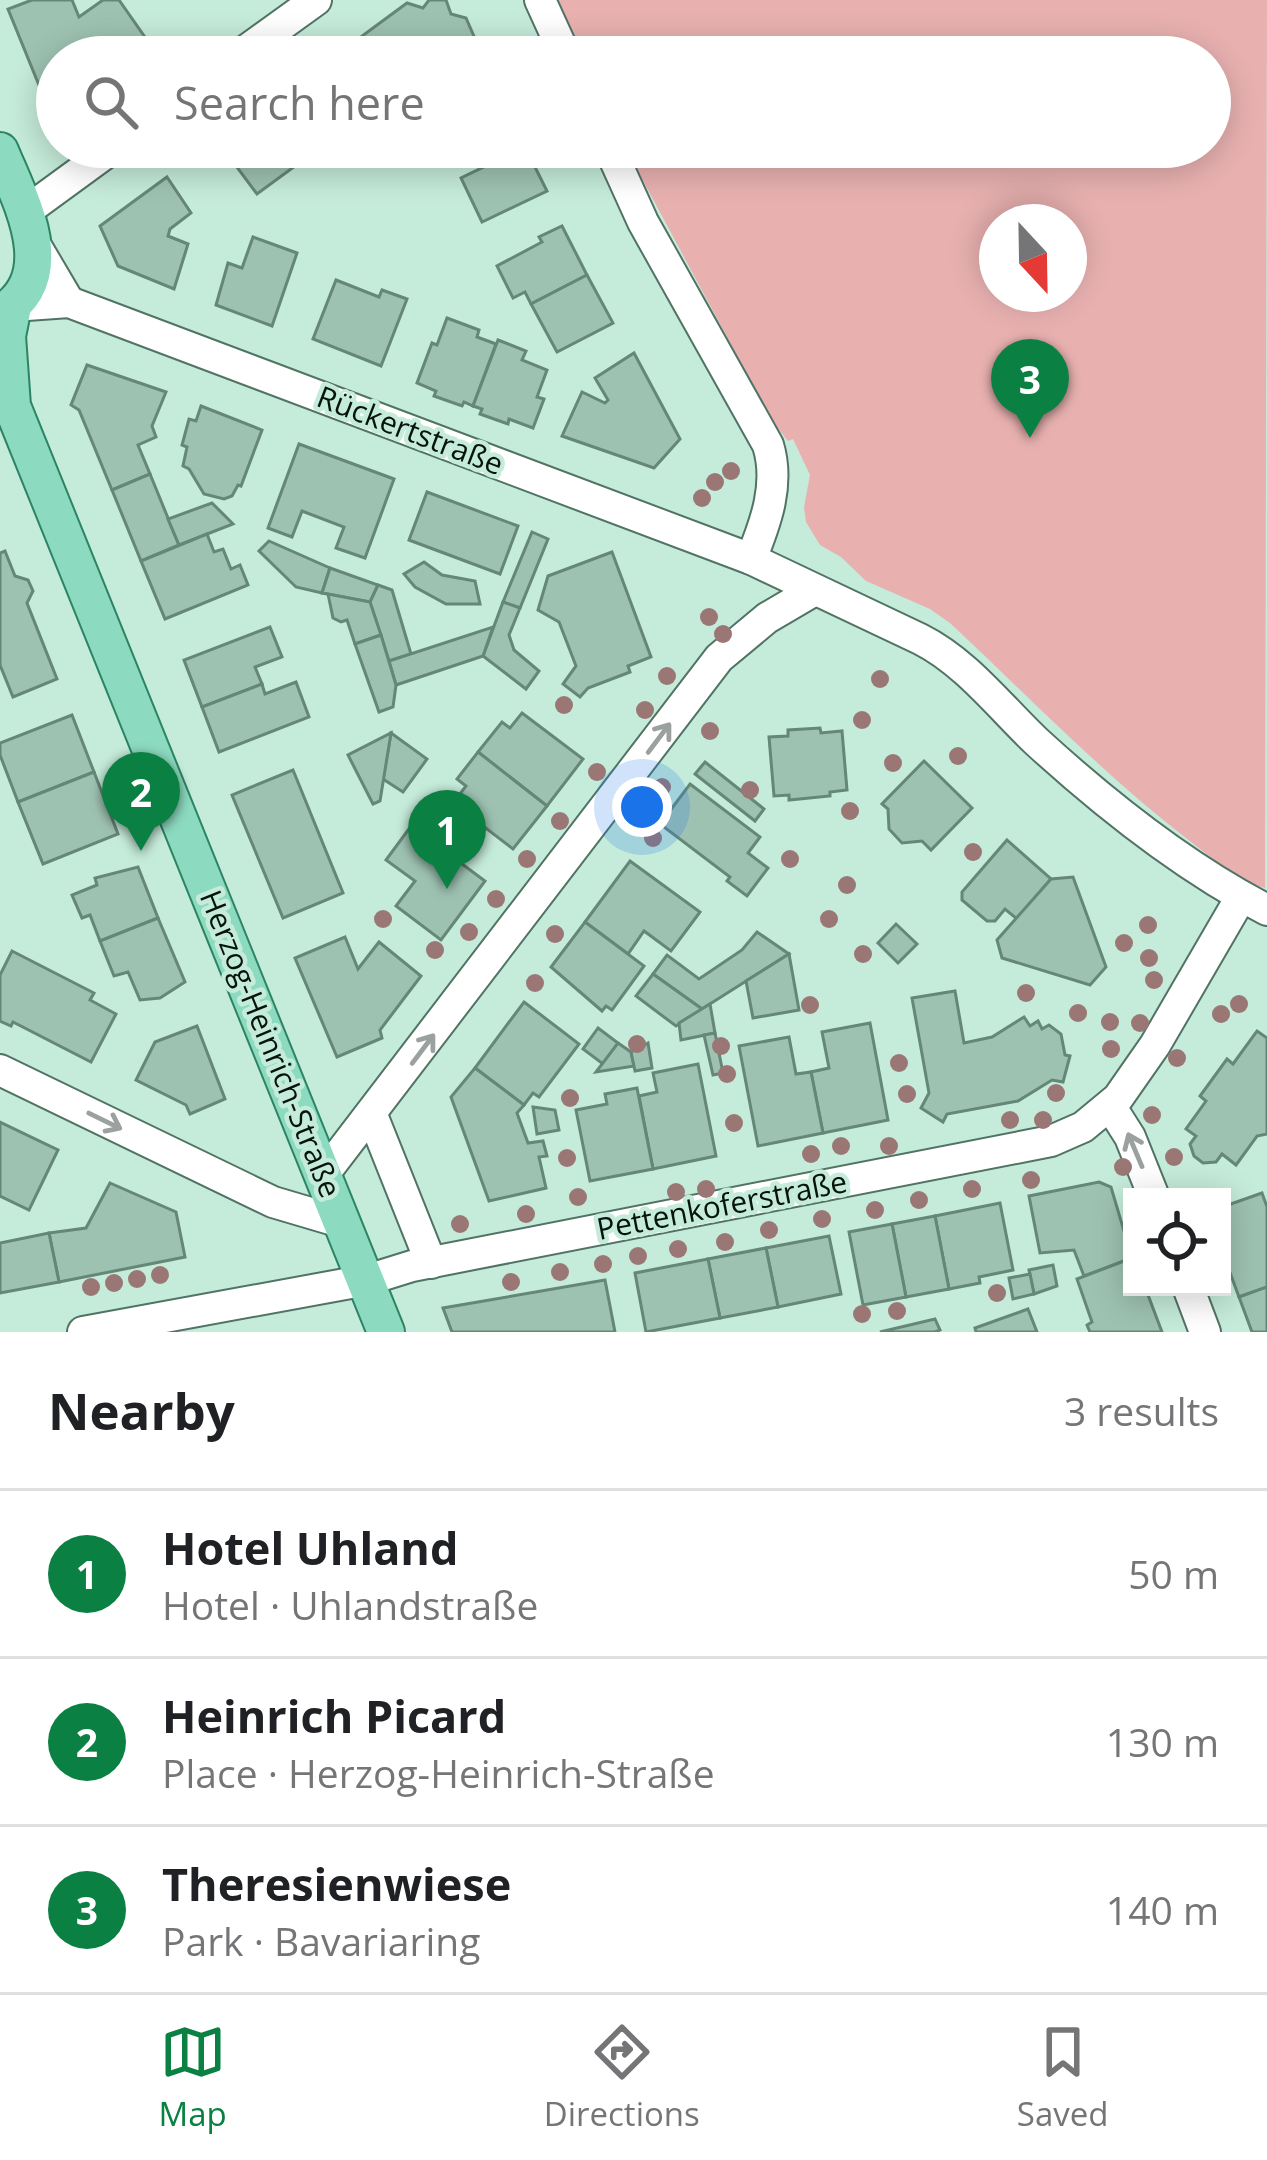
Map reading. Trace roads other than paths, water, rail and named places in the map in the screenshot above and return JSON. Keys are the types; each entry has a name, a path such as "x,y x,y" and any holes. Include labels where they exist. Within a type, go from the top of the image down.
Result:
{"main road":[{"path":"0,151 30,229"},
{"name":"Herzog-Heinrich-Straße","path":"30,229 30,279 7,310 6,400 386,1332"}],"street":[{"path":"266,36 316,0"},
{"path":"540,0 556,36"},
{"path":"69,302 30,229 92,168"},
{"path":"618,168 768,446 775,469 764,527 751,559"},
{"name":"Rückertstraße","path":"7,310 69,302 751,559 943,651 1114,809 1254,903"},
{"path":"324,1174 719,658 766,618 813,591"},
{"name":"Pettenkoferstraße","path":"83,1332 367,1280 431,1263 1051,1141 1111,1107 1254,903"},
{"path":"0,1070 280,1205 344,1223"},
{"path":"1111,1107 1130,1137 1150,1188"},
{"path":"372,1115 431,1263"},
{"path":"1191,1296 1205,1332"}],"place":[{"name":"Theresienwiese","path":"1030,438"},
{"name":"Heinrich Picard","path":"141,851"},
{"name":"Hotel Uhland","path":"447,889"}]}
